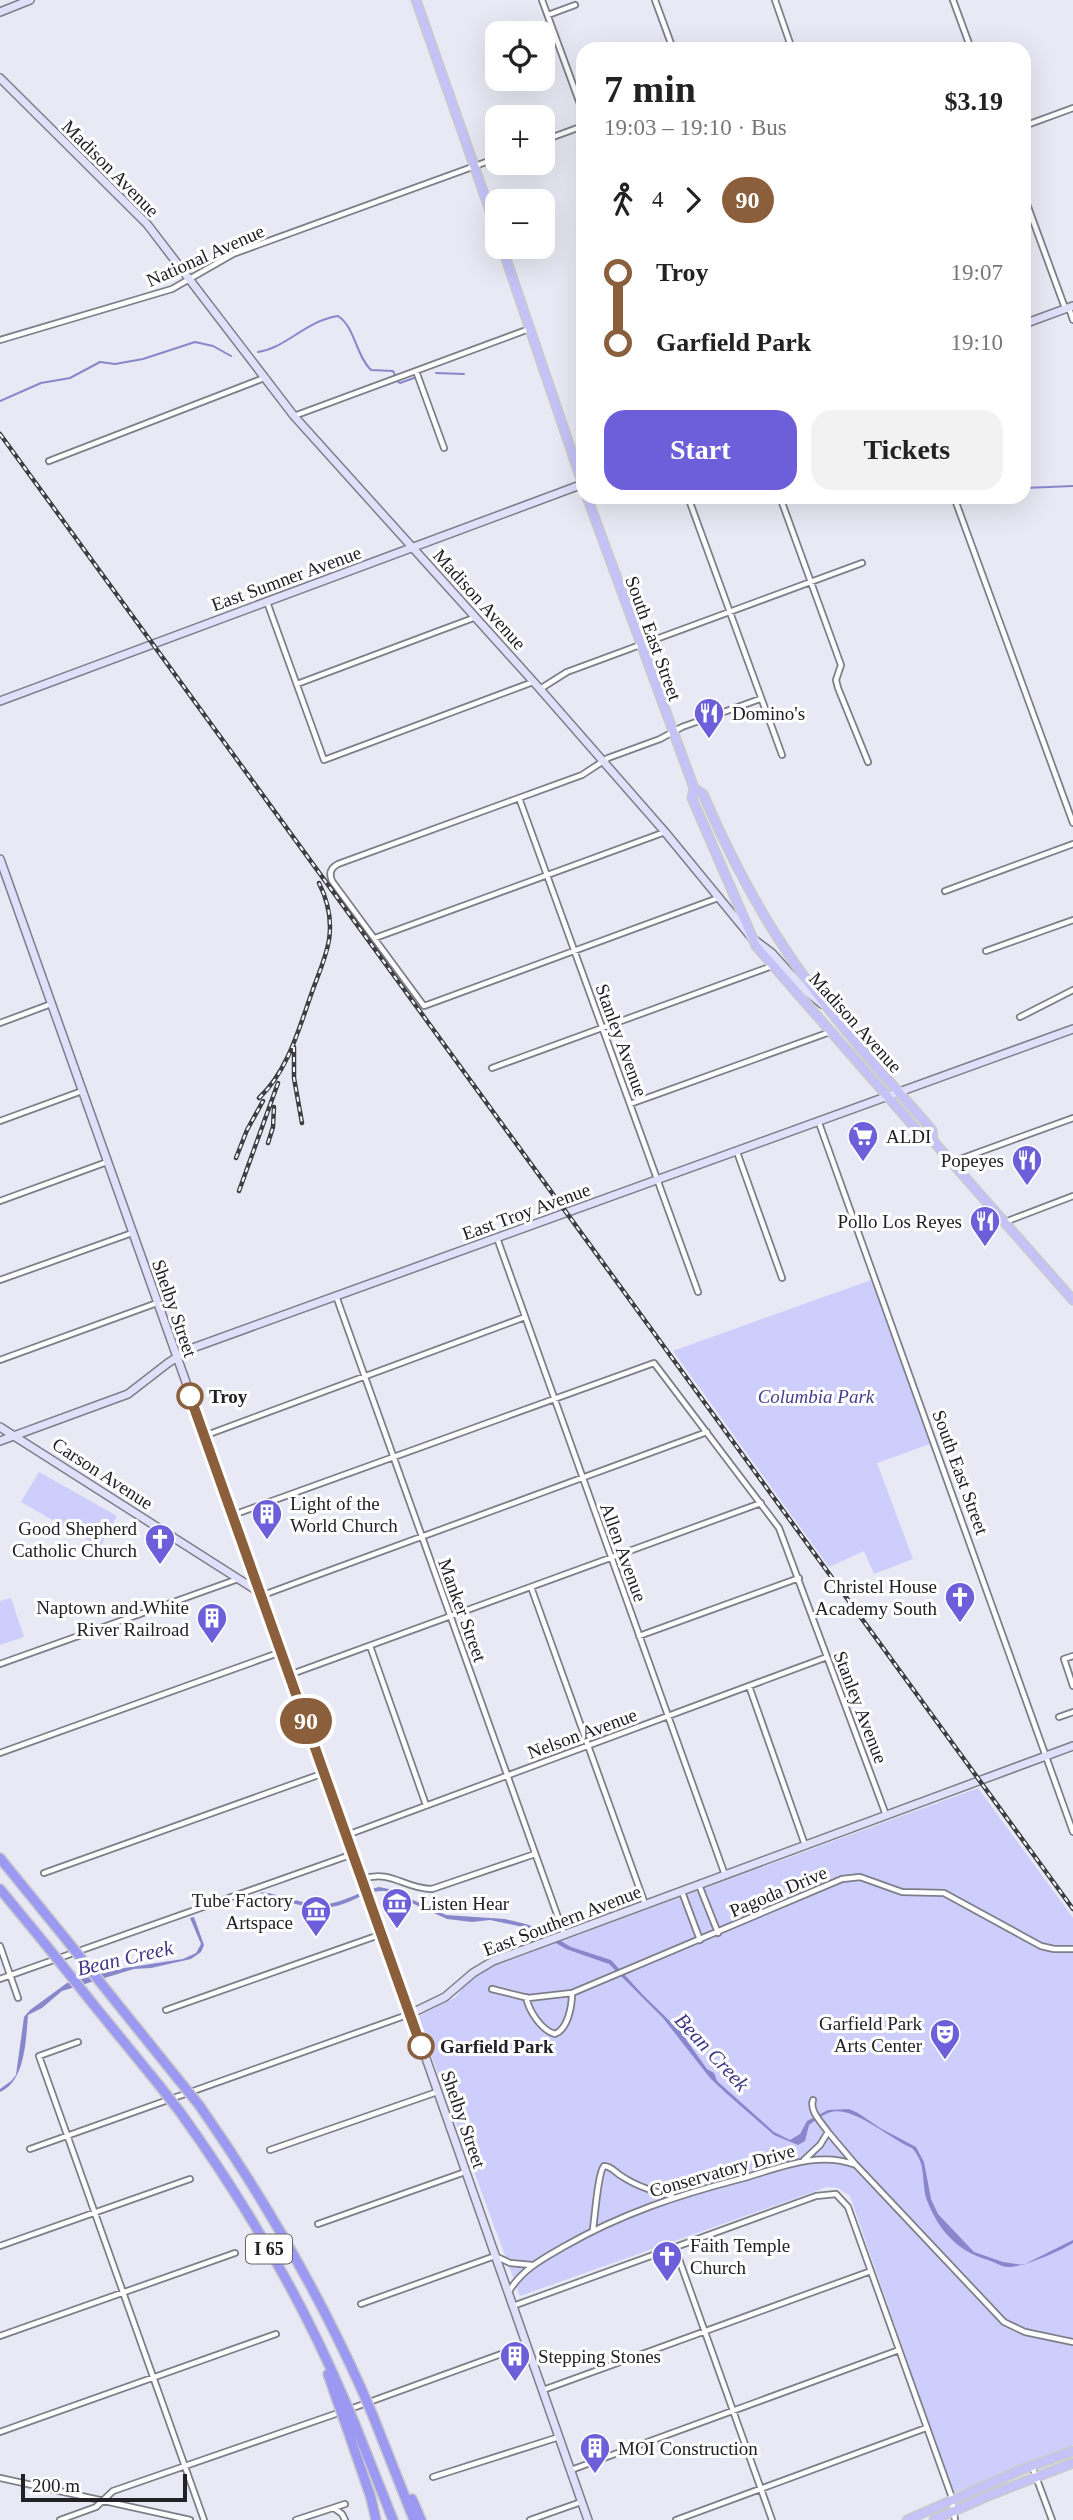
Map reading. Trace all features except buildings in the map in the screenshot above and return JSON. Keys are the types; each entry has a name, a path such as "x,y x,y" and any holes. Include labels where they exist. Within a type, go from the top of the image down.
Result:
{"highway":[{"name":"I 65","path":"0,1858 199,2105 274,2219 324,2308 373,2416 414,2520"},
{"name":"I 65","path":"0,1889 180,2112 234,2192 283,2272 311,2326 393,2520"},
{"path":"350,2423 376,2520"},
{"path":"382,2439 421,2520"}],"main road":[{"path":"0,12 30,0"},
{"path":"416,0 485,196"},
{"name":"Madison Avenue","path":"0,78 137,214 191,279 294,416 477,617 665,832 752,938 772,953 807,992 828,1009 932,1130 933,1141"},
{"path":"506,259 576,464"},
{"path":"1031,322 1069,308"},
{"name":"East Sumner Avenue","path":"0,701 576,487"},
{"name":"South East Street","path":"590,504 694,788 692,798 752,938 762,954"},
{"name":"South East Street","path":"694,788 703,794 731,854 765,916 828,1009"},
{"name":"Shelby Street","path":"0,859 588,2520"},
{"name":"Madison Avenue","path":"762,954 887,1098 923,1137 933,1141 1073,1300"},
{"name":"East Troy Avenue","path":"0,1441 128,1394 190,1349 1073,1029"},
{"name":"Carson Avenue","path":"0,1427 260,1592"},
{"name":"East Southern Avenue","path":"410,2014 445,1997 486,1964 1073,1746"},
{"path":"907,2520 1073,2451"},
{"path":"934,2520 953,2516 1036,2476 1073,2462"}],"street":[{"path":"542,0 576,93"},
{"path":"655,0 670,42"},
{"path":"775,0 789,42"},
{"path":"953,0 968,42"},
{"path":"548,15 575,5"},
{"path":"1031,123 1073,108"},
{"path":"555,136 576,129"},
{"name":"National Avenue","path":"0,340 163,292 233,254 485,162"},
{"path":"1031,213 1073,320"},
{"path":"294,416 530,329"},
{"path":"416,371 444,448"},
{"path":"49,461 264,379"},
{"path":"690,504 782,755"},
{"path":"783,504 841,665 836,680 838,688 868,762"},
{"path":"957,504 1073,823"},
{"path":"540,689 567,672 862,563"},
{"path":"267,602 324,760 534,682"},
{"path":"297,684 477,617"},
{"path":"719,898 425,1006 332,881 330,871 338,864 582,775 603,762 672,732 760,699"},
{"name":"Stanley Avenue","path":"519,799 698,1292"},
{"path":"375,938 665,832"},
{"path":"945,891 1073,844"},
{"path":"986,951 1073,920"},
{"path":"492,1068 773,966"},
{"path":"1020,1017 1073,990"},
{"path":"0,1023 51,1004"},
{"path":"630,1104 830,1032"},
{"path":"0,1121 82,1091"},
{"path":"952,1162 1073,1118"},
{"name":"South East Street","path":"819,1123 1073,1832"},
{"path":"737,1152 782,1278"},
{"path":"0,1200 107,1162"},
{"path":"1005,1222 1073,1196"},
{"path":"0,1280 132,1233"},
{"name":"Allen Avenue","path":"497,1238 725,1875"},
{"name":"Manker Street","path":"336,1296 536,1854 561,1935"},
{"path":"0,1360 157,1303"},
{"path":"204,1436 525,1317"},
{"name":"Stanley Avenue","path":"554,1398 654,1363 779,1528 827,1657 831,1661 886,1815"},
{"path":"232,1516 554,1398"},
{"path":"260,1592 269,1593 707,1432"},
{"path":"289,1675 761,1503"},
{"path":"639,1636 799,1578"},
{"path":"0,1664 239,1579"},
{"path":"531,1587 645,1904"},
{"path":"370,1646 426,1805"},
{"path":"0,1752 281,1652"},
{"path":"1073,1656 1063,1659 1073,1686"},
{"name":"Nelson Avenue","path":"346,1835 827,1657"},
{"path":"749,1686 805,1845"},
{"path":"1059,1717 1073,1712"},
{"path":"44,1872 324,1773"},
{"path":"0,1979 353,1854"},
{"path":"363,1882 385,1875 414,1887 432,1889 536,1854"},
{"name":"Pagoda Drive","path":"492,1989 526,1997 572,1993 854,1876 894,1890 944,1893 1041,1946 1073,1949"},
{"path":"699,1885 718,1933"},
{"path":"682,1891 700,1940"},
{"path":"166,2010 382,1934"},
{"path":"0,1946 18,1998"},
{"path":"526,1997 531,2011 548,2032 555,2034 563,2028 572,2004 572,1993"},
{"name":"East Southern Avenue","path":"30,2149 410,2014"},
{"path":"78,2042 39,2056 204,2520"},
{"path":"270,2151 437,2092"},
{"path":"813,2100 813,2111 856,2165 1004,2322 1025,2332 1073,2342"},
{"path":"803,2161 820,2145 828,2132"},
{"name":"Conservatory Drive","path":"508,2293 514,2282 532,2265 593,2230 633,2212 674,2197 803,2161 832,2160 856,2165"},
{"path":"593,2230 600,2186 599,2172 604,2166 611,2167 625,2179 641,2187 674,2197"},
{"path":"318,2224 465,2172"},
{"path":"0,2246 190,2179"},
{"path":"513,2306 816,2196 836,2194 848,2207 951,2500 953,2516"},
{"path":"675,2248 772,2520"},
{"path":"0,2336 235,2253"},
{"path":"360,2304 495,2256 510,2263 532,2265"},
{"path":"542,2390 871,2271"},
{"path":"0,2432 275,2334"},
{"path":"60,2520 94,2508 113,2491 526,2345"},
{"path":"570,2470 898,2350"},
{"path":"676,2520 926,2428"},
{"path":"433,2477 559,2437"},
{"path":"1032,2466 1052,2520"},
{"path":"0,2479 190,2520"},
{"path":"530,2520 581,2502"},
{"path":"296,2520 345,2504"},
{"path":"334,2508 345,2520"}],"green space":[{"name":"Columbia Park","path":"871,1280 930,1444 877,1463 913,1559 874,1574 864,1551 829,1567 673,1351"},
{"path":"39,1472 117,1516 100,1547 21,1502"},
{"path":"11,1598 24,1637 0,1645 0,1601"},
{"name":"Garfield Park","path":"978,1788 1073,1918 1073,2445 953,2493 850,2196 838,2188 827,2187 520,2296 417,2017 456,1997 468,1980 488,1968"}],"shaded area":[{"name":"Bean Creek","path":"379,1887 446,1915 505,1919 526,1924 571,1947 611,1960 680,2031 707,2069 714,2073 717,2081 774,2132 790,2140 800,2134 807,2121 828,2110 849,2109 858,2113 916,2147 924,2162 931,2199 938,2214 974,2252 1022,2265 1000,2265 977,2256 951,2239 938,2223 928,2203 917,2154 912,2148 859,2117 837,2111 828,2113 809,2125 805,2141 798,2145 774,2135 710,2078 663,2018 609,1964 566,1949 532,1929 490,1920 472,1922 447,1919 385,1891 322,1908 290,1903 260,1893 320,1905"},
{"name":"Bean Creek","path":"194,1917 204,1945 201,1952 191,1959 134,1969 62,1991 42,2008 28,2015 25,2048 19,2070 15,2079 0,2092 16,2075 24,2017 30,2010 67,1983 118,1969 183,1959 196,1953 201,1944 190,1918"},
{"path":"1073,2240 1073,2243 1059,2251 1026,2264"}],"waterway":[{"path":"258,352 279,345 316,323 338,316 348,327 371,370 393,371 395,375"},
{"path":"0,401 41,383 70,378 100,362 115,364 143,359 195,342 213,346 231,356"},
{"path":"436,373 464,374"},
{"path":"397,381 400,383 414,378"},
{"path":"1031,488 1073,486"}],"railway":[{"path":"0,434 1073,1909"},
{"path":"259,1098 278,1075 292,1048 326,953 330,918 319,883"},
{"path":"294,1047 294,1078 302,1123"},
{"path":"239,1191 278,1083"},
{"path":"236,1158 263,1101"},
{"path":"268,1143 273,1127 274,1107"}],"bus line":[{"name":"90","path":"190,1396 421,2046"}],"place":[{"name":"Domino's","path":"709,740"},
{"name":"ALDI","path":"863,1163"},
{"name":"Popeyes","path":"1027,1187"},
{"name":"Pollo Los Reyes","path":"985,1248"},
{"name":"Troy","path":"190,1396"},
{"name":"Light of the World Church","path":"267,1541"},
{"name":"Good Shepherd Catholic Church","path":"160,1566"},
{"name":"Christel House Academy South","path":"960,1624"},
{"name":"Naptown and White River Railroad","path":"212,1645"},
{"name":"Listen Hear","path":"397,1930"},
{"name":"Tube Factory Artspace","path":"316,1938"},
{"name":"Garfield Park","path":"421,2046"},
{"name":"Garfield Park Arts Center","path":"945,2061"},
{"name":"Faith Temple Church","path":"667,2283"},
{"name":"Stepping Stones","path":"515,2383"},
{"name":"MOI Construction","path":"595,2475"}]}
